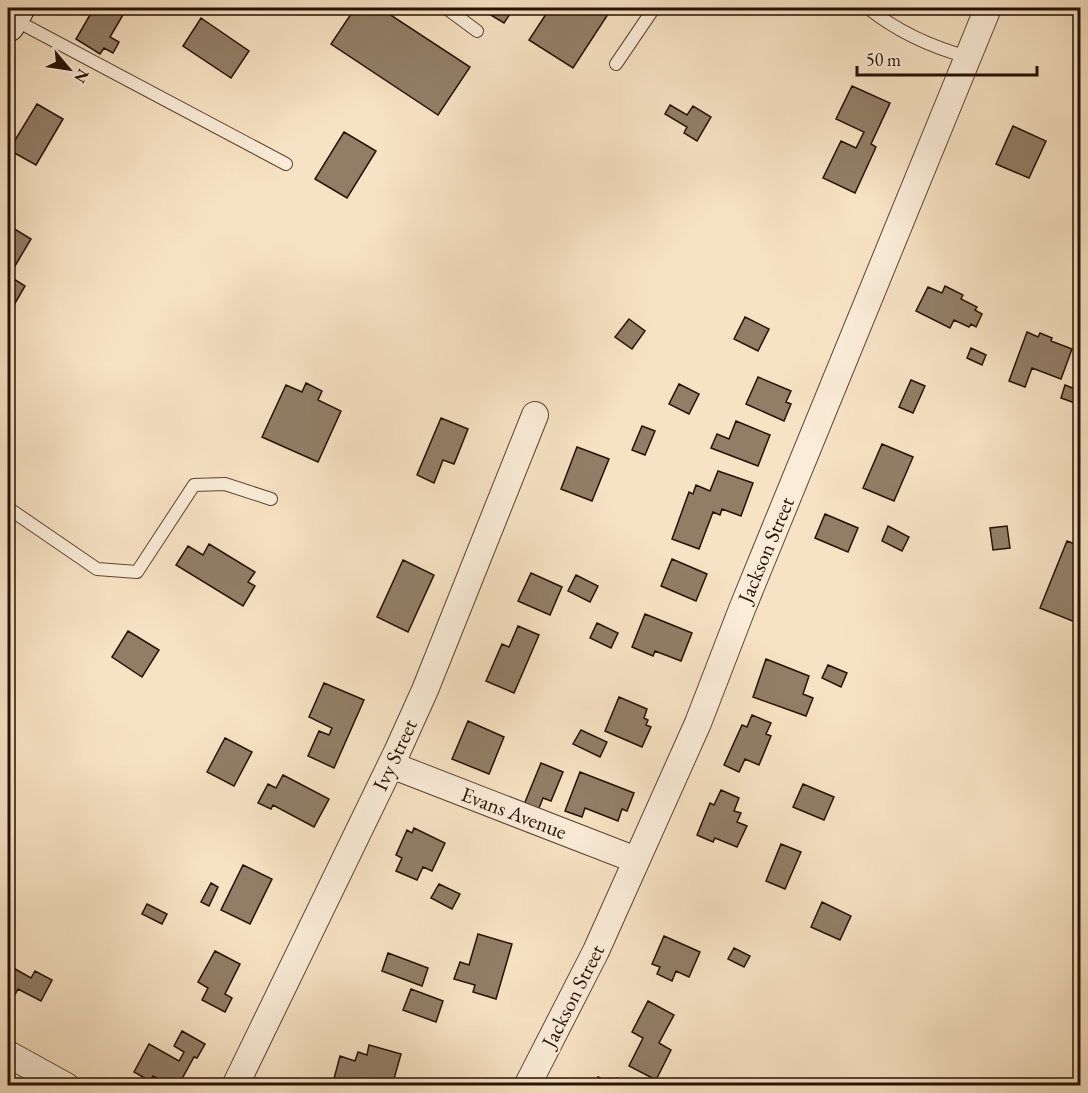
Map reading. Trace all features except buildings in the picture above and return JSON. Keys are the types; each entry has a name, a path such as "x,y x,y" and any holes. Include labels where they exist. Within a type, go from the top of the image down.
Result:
{"street":[{"name":"Jackson Street","path":"527,1086 596,951 698,723 742,609 988,8"},
{"name":"Ivy Street","path":"235,1086 425,690 535,415"},
{"name":"Evans Avenue","path":"391,765 636,860"},
{"path":"8,1054 66,1086"}],"lane":[{"path":"446,8 477,31"},
{"path":"616,64 654,8"},
{"path":"868,8 888,23 935,48 968,57"},
{"path":"12,17 286,164"},
{"path":"8,508 97,568 137,573 194,485 225,484 272,499"}]}
